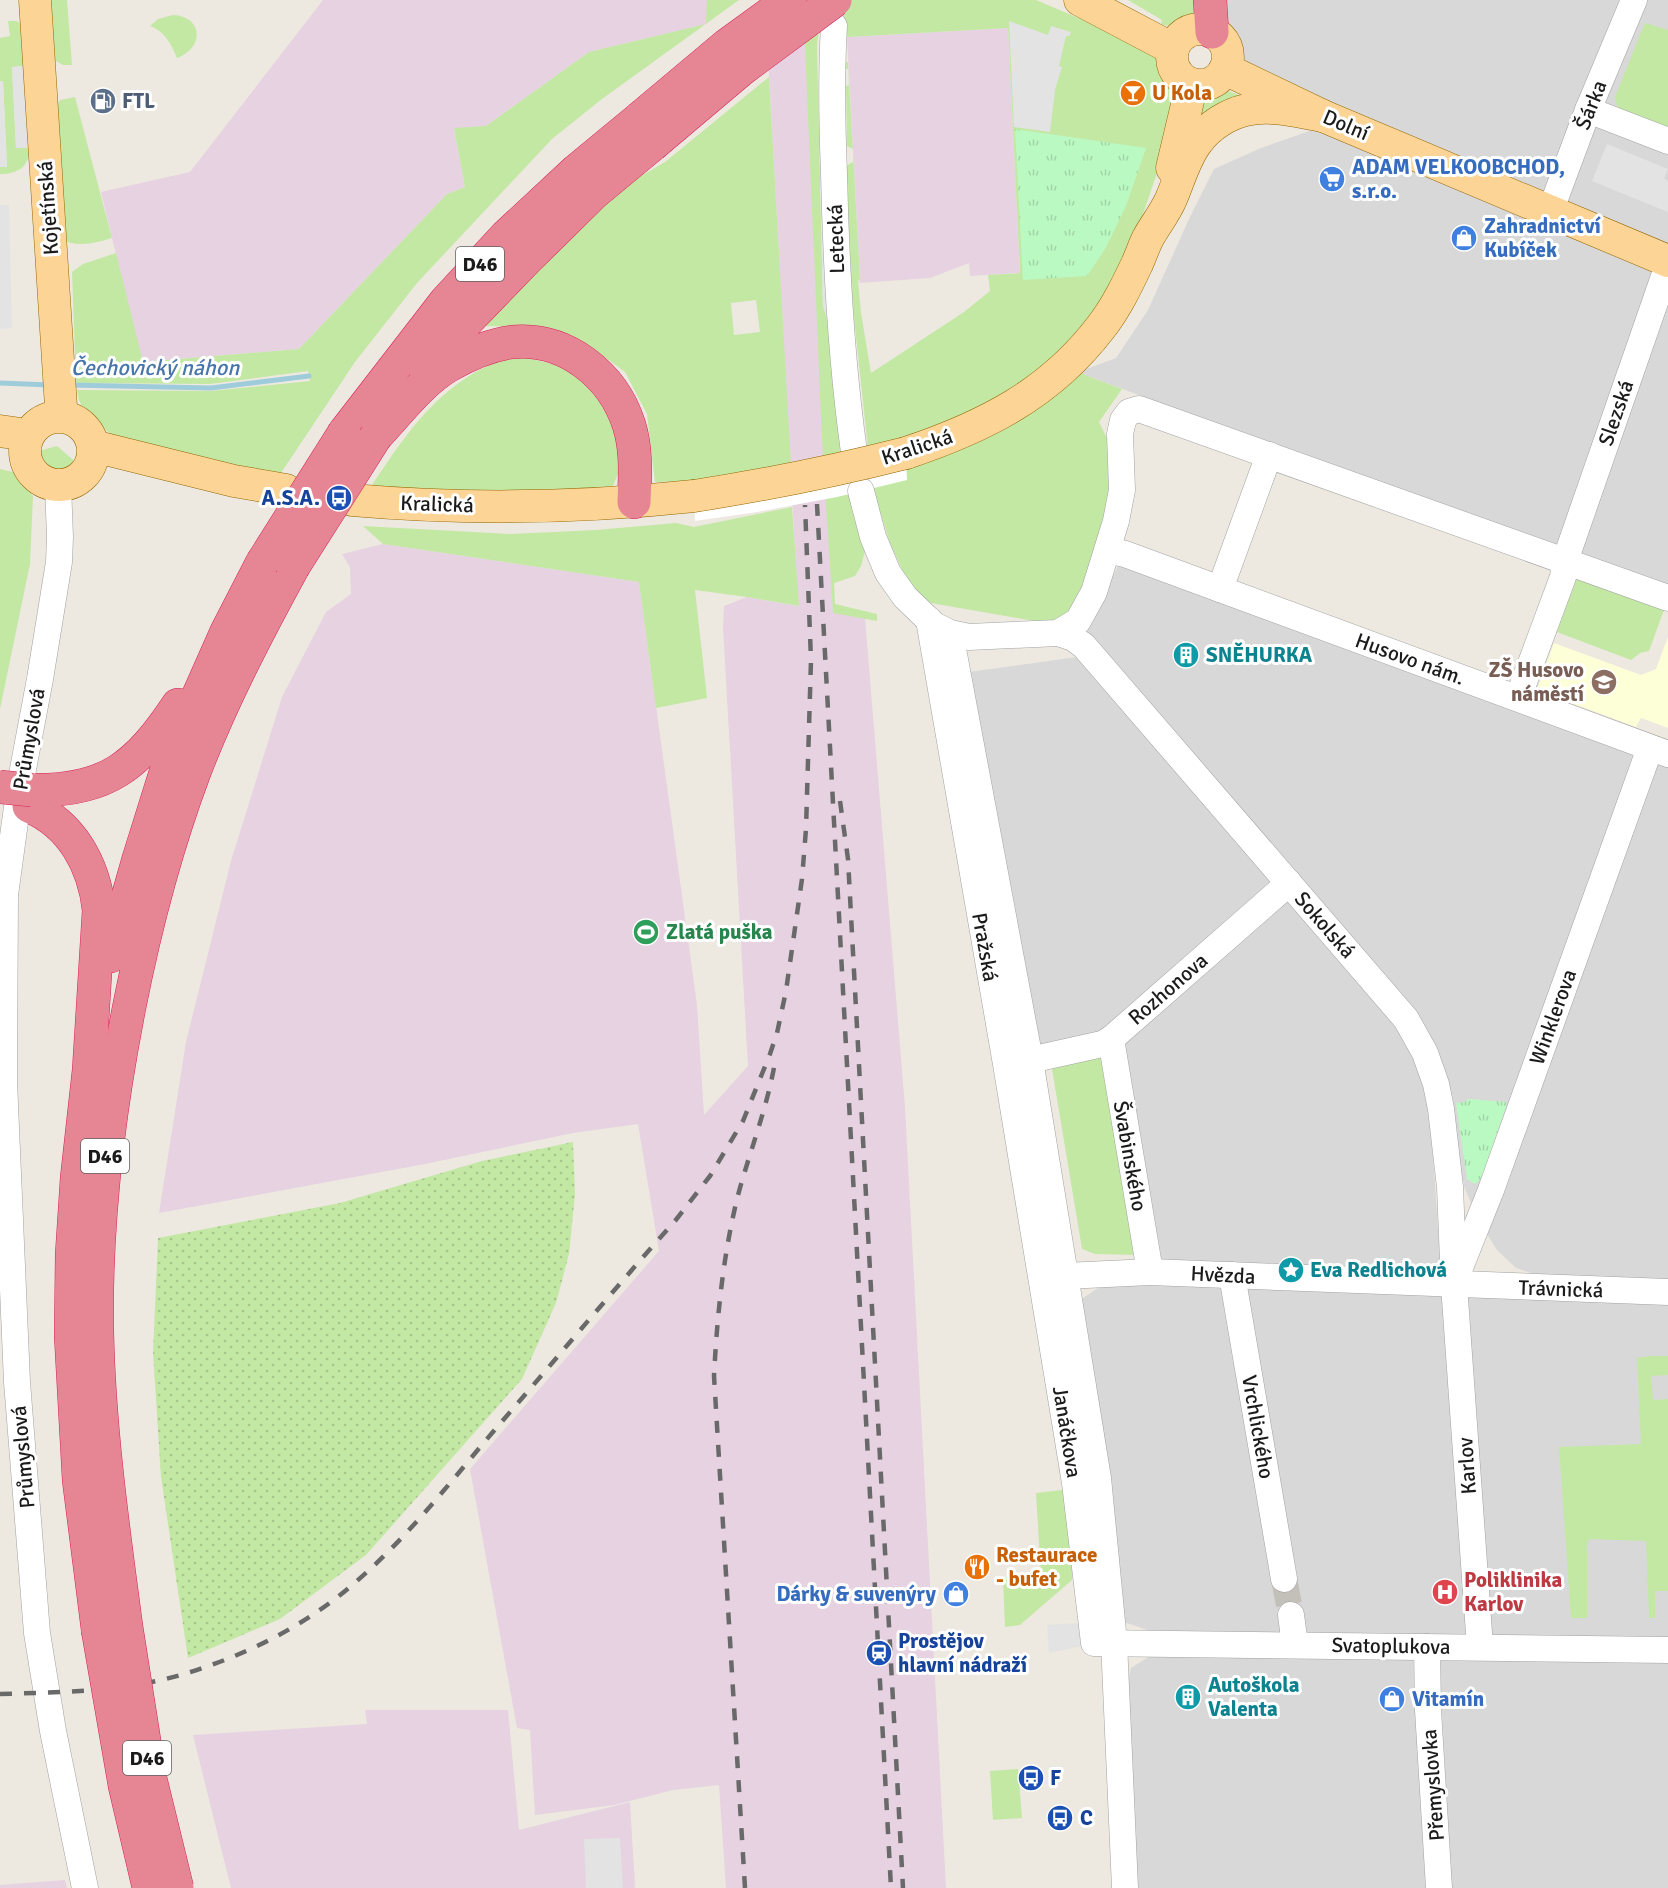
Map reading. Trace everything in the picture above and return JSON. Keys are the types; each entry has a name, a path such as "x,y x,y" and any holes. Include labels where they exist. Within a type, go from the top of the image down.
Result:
{"highway":[{"name":"D46","path":"177,1888 112,1628 79,1480 70,1336 77,1178 89,1070 114,943 169,762 227,631 468,320 594,193 646,131 727,45 789,0"},
{"name":"D46","path":"149,1888 125,1786 112,1628 98,1331 102,1181 116,1077 141,947 164,863 195,770 252,642 278,565 344,433 446,302 507,236 577,170 646,131 834,13"},
{"path":"376,436 428,382 445,368 462,359 497,345 512,342 556,347 577,357 597,372 608,384 624,412 635,456 634,502"},
{"path":"15,794 84,786 115,774 136,759 164,726 227,631"},
{"path":"15,794 56,821 76,843 90,869 98,898 99,924 89,1070"}],"main road":[{"name":"Kojetínská","path":"35,0 60,412"},
{"path":"1080,0 1173,49"},
{"path":"1211,16 1218,36 1226,48 1227,62 1225,69 1217,79 1198,85 1192,84 1175,70 1173,49 1180,38 1191,30 1198,29 1211,16"},
{"name":"Dolní","path":"1225,69 1323,116 1668,263"},
{"path":"1147,239 1170,175 1192,84"},
{"name":"Kralická","path":"352,500 515,507 634,502 694,496 792,480 906,453 985,423 1025,399 1056,375 1089,342 1102,325 1128,282 1147,239 1166,210 1194,147 1203,136 1218,123 1239,112 1259,108 1276,108 1323,116"},
{"path":"60,412 84,427 90,436 90,458 74,481 58,485 46,483 36,476 13,444 39,422 60,412"},
{"path":"90,458 160,480 234,481 286,490"}],"street":[{"name":"Šárka","path":"1550,212 1588,110 1634,0"},
{"name":"Letecká","path":"834,13 832,56 837,266 846,388 854,452"},
{"path":"1588,110 1668,141"},
{"name":"Slezská","path":"1518,698 1563,578 1564,561 1668,263"},
{"path":"861,491 873,537 888,573 905,597 940,627 969,637 1058,633 1069,628 1082,617 1094,592 1116,521 1122,490 1120,434 1124,416 1133,409 1145,410 1668,598"},
{"path":"1220,589 1269,455"},
{"name":"Průmyslová","path":"58,485 59,562 20,785 5,896 4,1081 17,1382 37,1633 53,1731 85,1888"},
{"name":"Husovo nám.","path":"1108,550 1125,554 1659,751"},
{"name":"Pražská","path":"940,627 1030,1060"},
{"name":"Pražská","path":"940,627 1053,1275"},
{"name":"Sokolská","path":"1058,633 1073,638 1084,646 1406,1019 1425,1053 1436,1084 1441,1109 1450,1187 1454,1285"},
{"name":"Winklerova","path":"1454,1285 1659,751"},
{"name":"Rozhonova","path":"1030,1060 1102,1044 1111,1039 1289,883"},
{"name":"Švabinského","path":"1111,1039 1150,1272"},
{"name":"Janáčkova","path":"1030,1060 1053,1275 1086,1480"},
{"name":"Hvězda","path":"1053,1275 1150,1272 1454,1285"},
{"name":"Janáčkova","path":"1053,1275 1075,1337 1086,1480 1104,1643 1125,1888"},
{"name":"Vrchlického","path":"1232,1275 1284,1580"},
{"name":"Trávnická","path":"1454,1285 1668,1292"},
{"name":"Karlov","path":"1454,1285 1480,1647"},
{"path":"1291,1615 1295,1645"},
{"name":"Svatoplukova","path":"1104,1643 1668,1650"},
{"name":"Přemyslovka","path":"1427,1647 1428,1710 1439,1888"}],"shaded area":[{"path":"323,0 707,0 707,24 589,52 486,126 454,129 465,187 447,194 299,349 142,362 101,192 190,172"},
{"path":"765,0 803,0 833,612 865,618 905,1107 946,1888 726,1888 719,1785 673,1790 614,1805 535,1815 530,1730 517,1728 470,1469 659,1251 638,1124 573,1133 425,1164 159,1213 186,1042 231,861 282,697 326,612 351,594 350,567 342,554 383,544 639,582 697,1005 704,1115 748,1066 723,627 724,606 747,597 798,606"},
{"path":"1215,0 1668,0 1668,247 1244,66 1235,57 1228,38 1224,34"},
{"path":"1009,21 1048,35 1051,26 1071,32 1069,36 1066,36 1059,66 1062,67 1055,90 1050,132 1014,127"},
{"path":"1008,28 1020,273 970,276 969,263 930,278 859,283 847,37"},
{"path":"26,66 30,148 16,148 12,67"},
{"path":"0,81 3,81 7,167 0,167"},
{"path":"1315,129 1668,273 1668,592 1085,375 1081,371 1116,358 1148,310 1214,169 1261,148"},
{"path":"819,134 830,328 823,306"},
{"path":"1607,144 1668,169 1664,178 1668,182 1668,212 1592,181"},
{"path":"0,205 9,205 12,328 0,329"},
{"path":"1119,564 1668,765 1668,1284 1540,1276 1516,1268 1497,1250 1481,1225 1465,1189 1453,1099 1443,1069 1417,1017 1086,630"},
{"name":"ZŠ Husovo náměstí","path":"1668,637 1668,728 1641,718 1636,727 1537,690 1554,643 1641,675 1656,669"},
{"path":"1077,657 1276,882 1110,1029 1035,1048 969,672"},
{"path":"1289,899 1398,1023 1422,1074 1431,1125 1441,1273 1162,1262 1124,1039"},
{"path":"1105,1283 1668,1303 1668,1639 1156,1633 1124,1622 1076,1303"},
{"path":"1080,1623 1082,1646 1049,1653 1047,1625"},
{"path":"1155,1653 1413,1655 1426,1888 1135,1888 1124,1698 1131,1668"},
{"path":"1439,1655 1668,1657 1668,1888 1451,1888"},
{"path":"365,1710 508,1710 519,1830 630,1802 635,1888 231,1888 193,1735 367,1724"},
{"path":"620,1838 623,1888 586,1888 584,1839"},
{"path":"65,1880 67,1888 0,1888 0,1885"}],"green space":[{"path":"45,0 67,0 72,65 63,65 54,60"},
{"path":"707,0 739,0 706,24"},
{"path":"803,0 821,11 817,45 823,306 830,328 866,548 861,566 855,576 834,583 835,604 877,614 877,621 833,613 822,440"},
{"path":"846,0 1036,0 1116,34 1157,57 1171,74 1171,104 1156,176 1130,252 1105,300 1058,353 1085,375 1122,389 1099,422 1114,453 1115,482 1083,589 1068,612 1050,622 931,603 923,598 907,580 890,543 872,486 852,299 846,166 853,162 853,153 860,280 858,281 871,373 964,312 990,291 988,275 1020,273 1008,28 842,37"},
{"path":"1128,0 1202,0 1202,20 1177,26 1161,24 1162,20"},
{"path":"173,15 190,21 197,33 192,47 177,58 164,35 150,26 158,19"},
{"path":"8,21 22,24 26,66 12,67 16,148 30,148 25,165 12,173 0,174 0,167 7,167 3,81 0,81 0,38 10,36"},
{"path":"1646,23 1668,30 1668,131 1618,110 1615,97"},
{"path":"706,24 602,99 552,139 417,283 355,362 279,476 137,447 136,440 113,436 85,413 77,390 211,391 310,381 308,371 210,384 76,383 72,272 83,264 116,253 143,362 299,349 447,194 465,187 454,128 486,126 589,52"},
{"path":"846,62 848,62 853,149 847,146 846,86 849,85 848,69 845,69"},
{"path":"769,77 791,465 693,481 655,482 647,414 625,372 594,349 546,327 480,326 622,187 665,162","holes":["756,300 760,332 734,335 731,303"]},
{"path":"1217,89 1246,98 1199,124 1207,94"},
{"path":"75,97 112,238 86,244 61,239 52,110 60,100"},
{"path":"1015,129 1146,148 1126,206 1105,249 1087,276 1023,280"},
{"path":"503,358 528,358 572,369 602,404 618,434 621,466 613,486 520,493 368,491 411,429 436,402 470,375"},
{"path":"57,446 78,464 72,469 58,473 52,473 41,466 35,452"},
{"path":"0,469 13,472 33,496 30,564 0,709"},
{"path":"792,507 799,606 695,590 707,698 656,708 639,582 383,544 363,526 511,534 676,523 694,527"},
{"path":"1577,578 1664,610 1649,651 1640,653 1631,660 1557,632"},
{"path":"1106,1054 1137,1255 1095,1254 1082,1249 1051,1063"},
{"path":"1468,1099 1506,1102 1483,1174 1475,1184 1467,1179 1456,1103 1465,1102"},
{"path":"573,1142 575,1194 569,1254 556,1303 522,1379 366,1555 280,1619 188,1658 161,1477 153,1353 158,1238 340,1203 482,1161"},
{"path":"1668,1356 1668,1375 1651,1376 1653,1400 1668,1399 1668,1591 1655,1591 1655,1618 1649,1618 1646,1541 1589,1539 1587,1546 1587,1618 1571,1618 1559,1447 1641,1444 1637,1358"},
{"path":"1062,1490 1067,1494 1073,1562 1072,1580 1020,1625 1005,1627 1003,1578 1041,1575 1036,1493"},
{"path":"1018,1769 1022,1818 993,1820 990,1771"}],"pier":[{"path":"905,439 907,480 837,497 695,521 693,481 738,474"}],"waterway":[{"name":"Čechovický náhon","path":"68,385 211,388 309,376"},
{"name":"Čechovický náhon","path":"0,383 50,385"}],"tunnel":[{"path":"1284,1579 1291,1615"}],"railway":[{"path":"817,504 891,1888"},
{"path":"0,1694 116,1688 184,1674 272,1639 333,1601 391,1549 428,1509 675,1221 710,1176 743,1121 777,1033 786,991 802,879 806,829 811,660 805,505"},
{"path":"840,801 848,859 903,1888"},
{"path":"745,1888 714,1376 721,1287 732,1221 775,1062"}],"place":[{"name":"U Kola","path":"1133,93"},
{"name":"FTL","path":"103,101"},
{"name":"ADAM VELKOOBCHOD, s.r.o.","path":"1332,179"},
{"name":"Zahradnictví Kubíček","path":"1464,238"},
{"name":"A.S.A.","path":"339,498"},
{"name":"SNĚHURKA","path":"1186,655"},
{"name":"ZŠ Husovo náměstí","path":"1604,682"},
{"name":"Zlatá puška","path":"646,932"},
{"name":"Eva Redlichová","path":"1291,1270"},
{"name":"Restaurace - bufet","path":"977,1567"},
{"name":"Poliklinika Karlov","path":"1445,1592"},
{"name":"Dárky & suvenýry","path":"956,1594"},
{"name":"Prostějov hlavní nádraží","path":"879,1653"},
{"name":"Autoškola Valenta","path":"1188,1697"},
{"name":"Vitamín","path":"1392,1699"},
{"name":"F","path":"1031,1778"},
{"name":"C","path":"1060,1818"}]}
